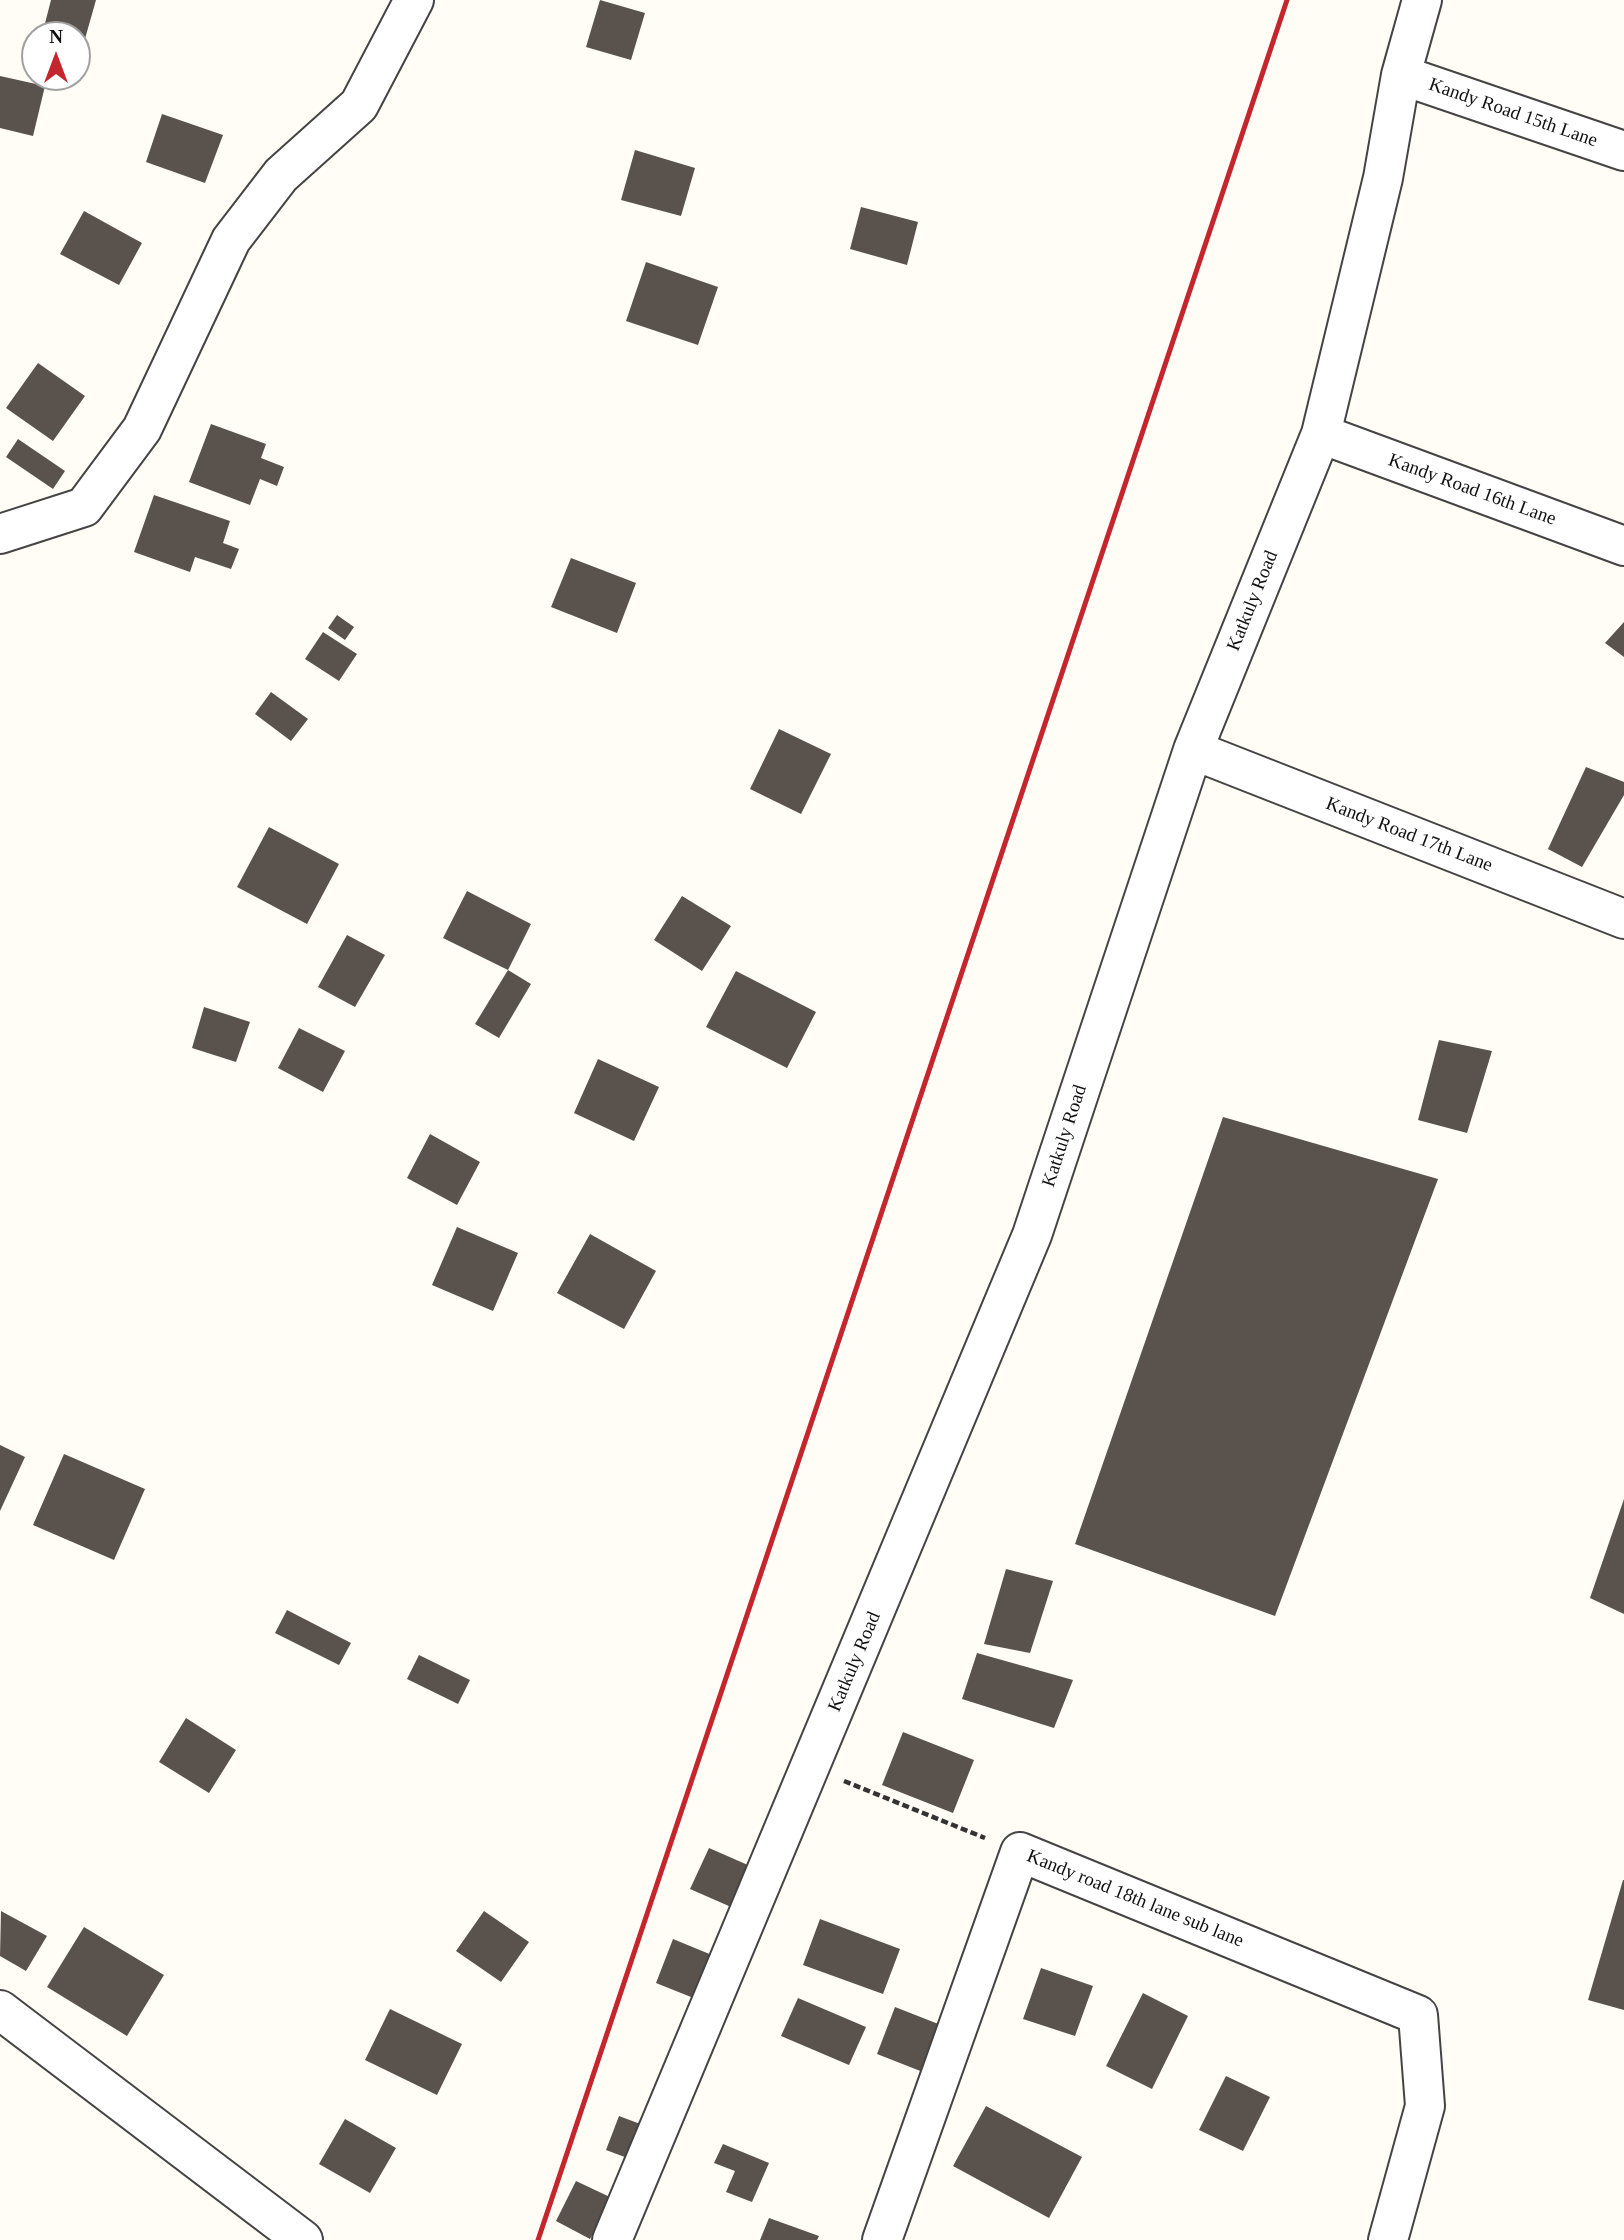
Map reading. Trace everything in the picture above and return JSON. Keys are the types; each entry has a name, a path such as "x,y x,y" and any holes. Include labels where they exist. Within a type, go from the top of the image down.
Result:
{"street":[{"path":"0,534 84,507 142,429 231,240 281,175 359,105 414,0"},
{"name":"Katkuly Road","path":"612,2240 1032,1235 1193,750 1321,434 1383,178 1401,75 1422,0"},
{"name":"Kandy Road 15th Lane","path":"1401,75 1624,151"},
{"name":"Kandy Road 16th Lane","path":"1321,434 1624,546"},
{"name":"Kandy Road 17th Lane","path":"1193,750 1624,919"},
{"name":"Kandy road 18th lane sub lane","path":"882,2240 1020,1852 1418,2015 1425,2106 1388,2240"},
{"path":"0,2010 303,2240"}],"path":[{"path":"811,1768 1020,1852"}],"building":[{"path":"51,0 96,0 90,21 46,21"},
{"path":"600,0 645,13 631,60 586,47"},
{"path":"0,76 21,81 21,91 44,91 33,136 0,128"},
{"path":"162,114 223,135 205,183 146,162"},
{"path":"635,150 695,168 681,216 621,200"},
{"path":"861,207 918,222 907,265 850,249"},
{"path":"84,211 142,243 119,285 60,254"},
{"path":"646,262 718,287 698,345 626,321"},
{"path":"38,363 85,396 53,441 6,408"},
{"path":"211,424 266,444 261,458 284,467 277,486 260,479 250,505 189,482"},
{"path":"18,439 65,471 53,489 6,457"},
{"path":"154,495 230,521 223,543 239,549 231,569 195,557 190,572 134,552"},
{"path":"571,558 636,583 617,633 551,607"},
{"path":"337,615 354,627 345,640 328,628"},
{"path":"1624,622 1624,657 1605,643"},
{"path":"323,632 357,654 339,681 305,659"},
{"path":"271,692 308,719 291,741 255,714"},
{"path":"779,729 831,754 801,814 750,789"},
{"path":"1586,767 1624,782 1624,795 1582,867 1548,849"},
{"path":"269,827 339,864 307,924 237,887"},
{"path":"467,891 531,924 508,970 443,938"},
{"path":"682,896 731,926 702,971 654,940"},
{"path":"347,935 385,955 355,1007 318,987"},
{"path":"508,970 531,984 499,1038 475,1024"},
{"path":"736,971 816,1012 787,1068 706,1027"},
{"path":"204,1007 250,1022 236,1062 192,1048"},
{"path":"299,1028 345,1051 323,1092 278,1068"},
{"path":"1439,1040 1492,1051 1467,1133 1418,1120"},
{"path":"598,1059 659,1087 634,1141 574,1113"},
{"path":"1223,1117 1438,1179 1275,1616 1075,1544"},
{"path":"430,1134 480,1162 457,1205 407,1178"},
{"path":"457,1227 518,1253 493,1311 432,1285"},
{"path":"590,1234 656,1271 624,1329 557,1293"},
{"path":"0,1445 25,1457 0,1511"},
{"path":"64,1454 145,1489 114,1560 33,1525"},
{"path":"1624,1499 1624,1614 1590,1598"},
{"path":"1006,1569 1053,1581 1030,1653 984,1644"},
{"path":"287,1610 351,1643 339,1665 275,1633"},
{"path":"977,1653 1073,1680 1054,1728 962,1699"},
{"path":"419,1655 470,1680 458,1704 407,1679"},
{"path":"186,1718 236,1750 209,1793 159,1762"},
{"path":"903,1732 974,1760 953,1813 882,1785"},
{"path":"709,1848 757,1869 738,1910 690,1889"},
{"path":"1624,1880 1624,2010 1588,2000"},
{"path":"1,1911 47,1936 26,1971 0,1956"},
{"path":"484,1911 529,1942 501,1982 456,1951"},
{"path":"820,1919 900,1949 883,1994 803,1965"},
{"path":"84,1927 164,1975 127,2036 47,1987"},
{"path":"673,1939 724,1960 706,2003 656,1983"},
{"path":"1041,1968 1093,1986 1075,2036 1023,2019"},
{"path":"1143,1993 1188,2016 1152,2089 1106,2066"},
{"path":"798,1998 866,2027 849,2065 781,2036"},
{"path":"895,2007 946,2027 928,2074 877,2054"},
{"path":"390,2009 462,2044 437,2095 365,2060"},
{"path":"1226,2076 1270,2097 1243,2151 1199,2130"},
{"path":"986,2106 1082,2157 1049,2218 953,2166"},
{"path":"619,2116 651,2128 638,2162 606,2150"},
{"path":"345,2119 396,2148 370,2193 319,2164"},
{"path":"723,2144 769,2163 752,2202 726,2192 735,2171 714,2163"},
{"path":"576,2181 612,2198 590,2239 556,2221"},
{"path":"769,2218 819,2236 817,2240 760,2240"}],"railway":[{"path":"538,2240 1287,0"}]}
